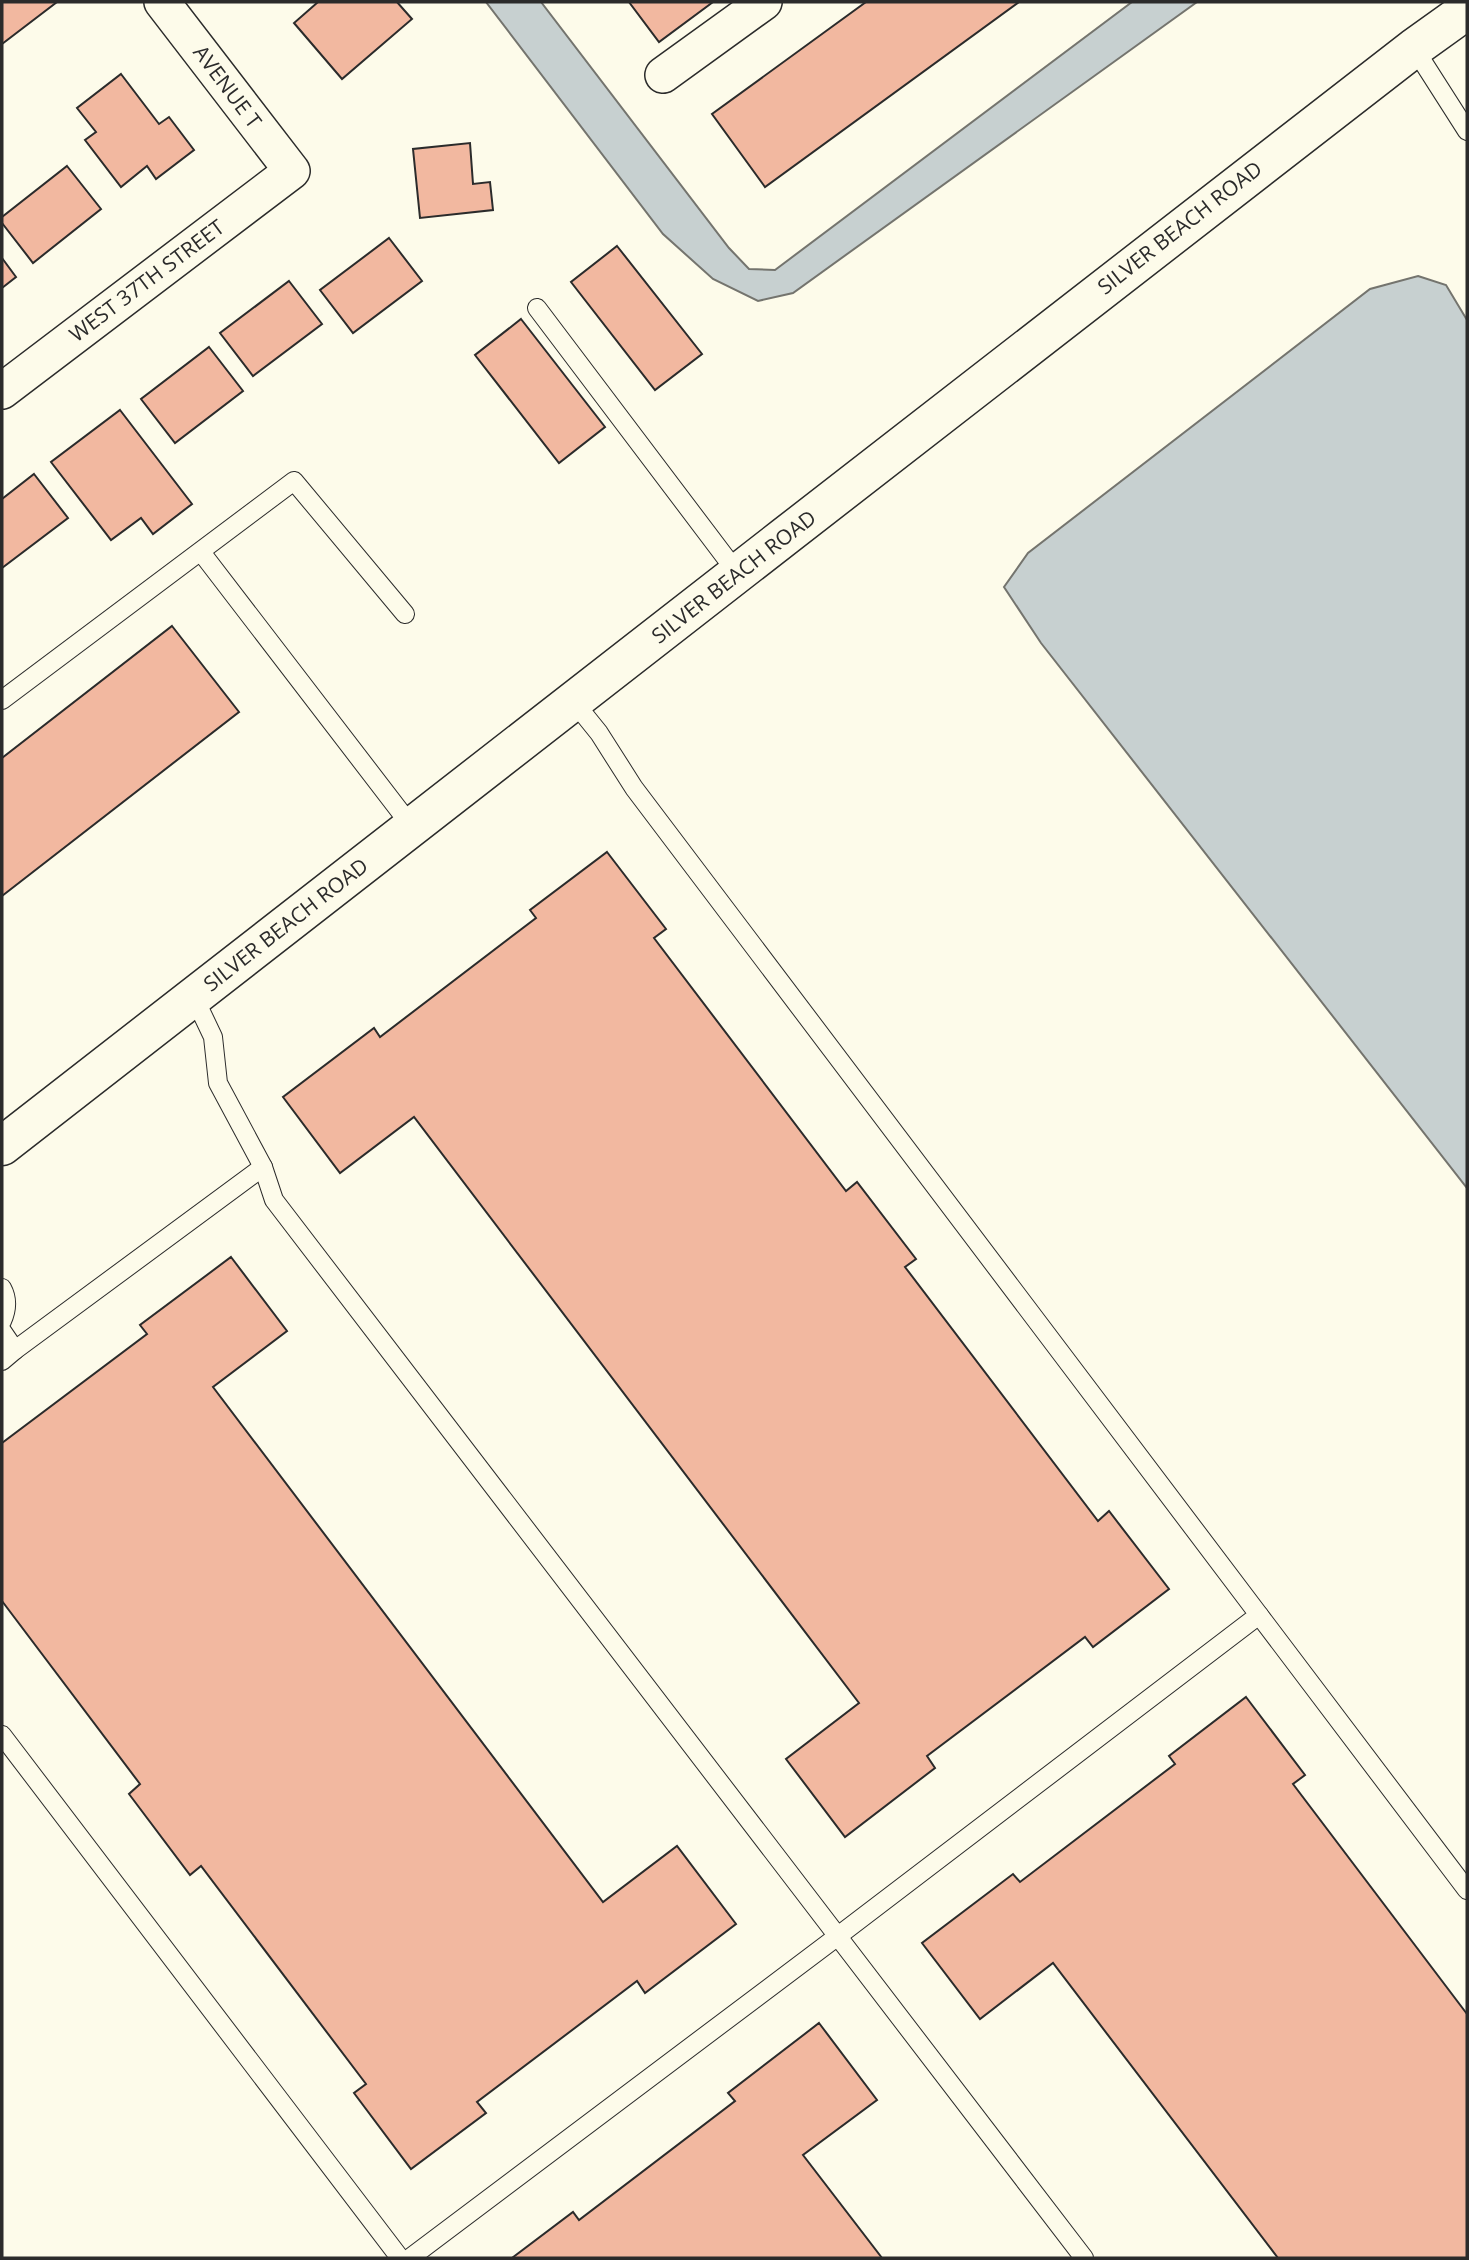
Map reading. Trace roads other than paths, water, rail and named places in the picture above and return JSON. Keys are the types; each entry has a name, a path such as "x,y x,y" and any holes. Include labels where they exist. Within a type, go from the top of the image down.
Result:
{"street":[{"name":"AVENUE T","path":"162,2 292,171"},
{"path":"663,75 764,2"},
{"name":"SILVER BEACH ROAD","path":"2,1146 969,391 1467,10"},
{"name":"WEST 37TH STREET","path":"2,391 292,171"}],"lane":[{"path":"1414,48 1467,131"},
{"path":"537,308 738,574"},
{"path":"2,701 294,481 405,614"},
{"path":"201,552 412,827"},
{"path":"574,702 599,733 634,788 1467,1890"},
{"path":"194,997 213,1037 218,1083 263,1167 274,1200 1084,2258"},
{"path":"2,1331 9,1355 263,1167"},
{"path":"2,1288 6,1311 2,1321"},
{"path":"410,2258 1259,1615"},
{"path":"2,1735 400,2258"}]}
